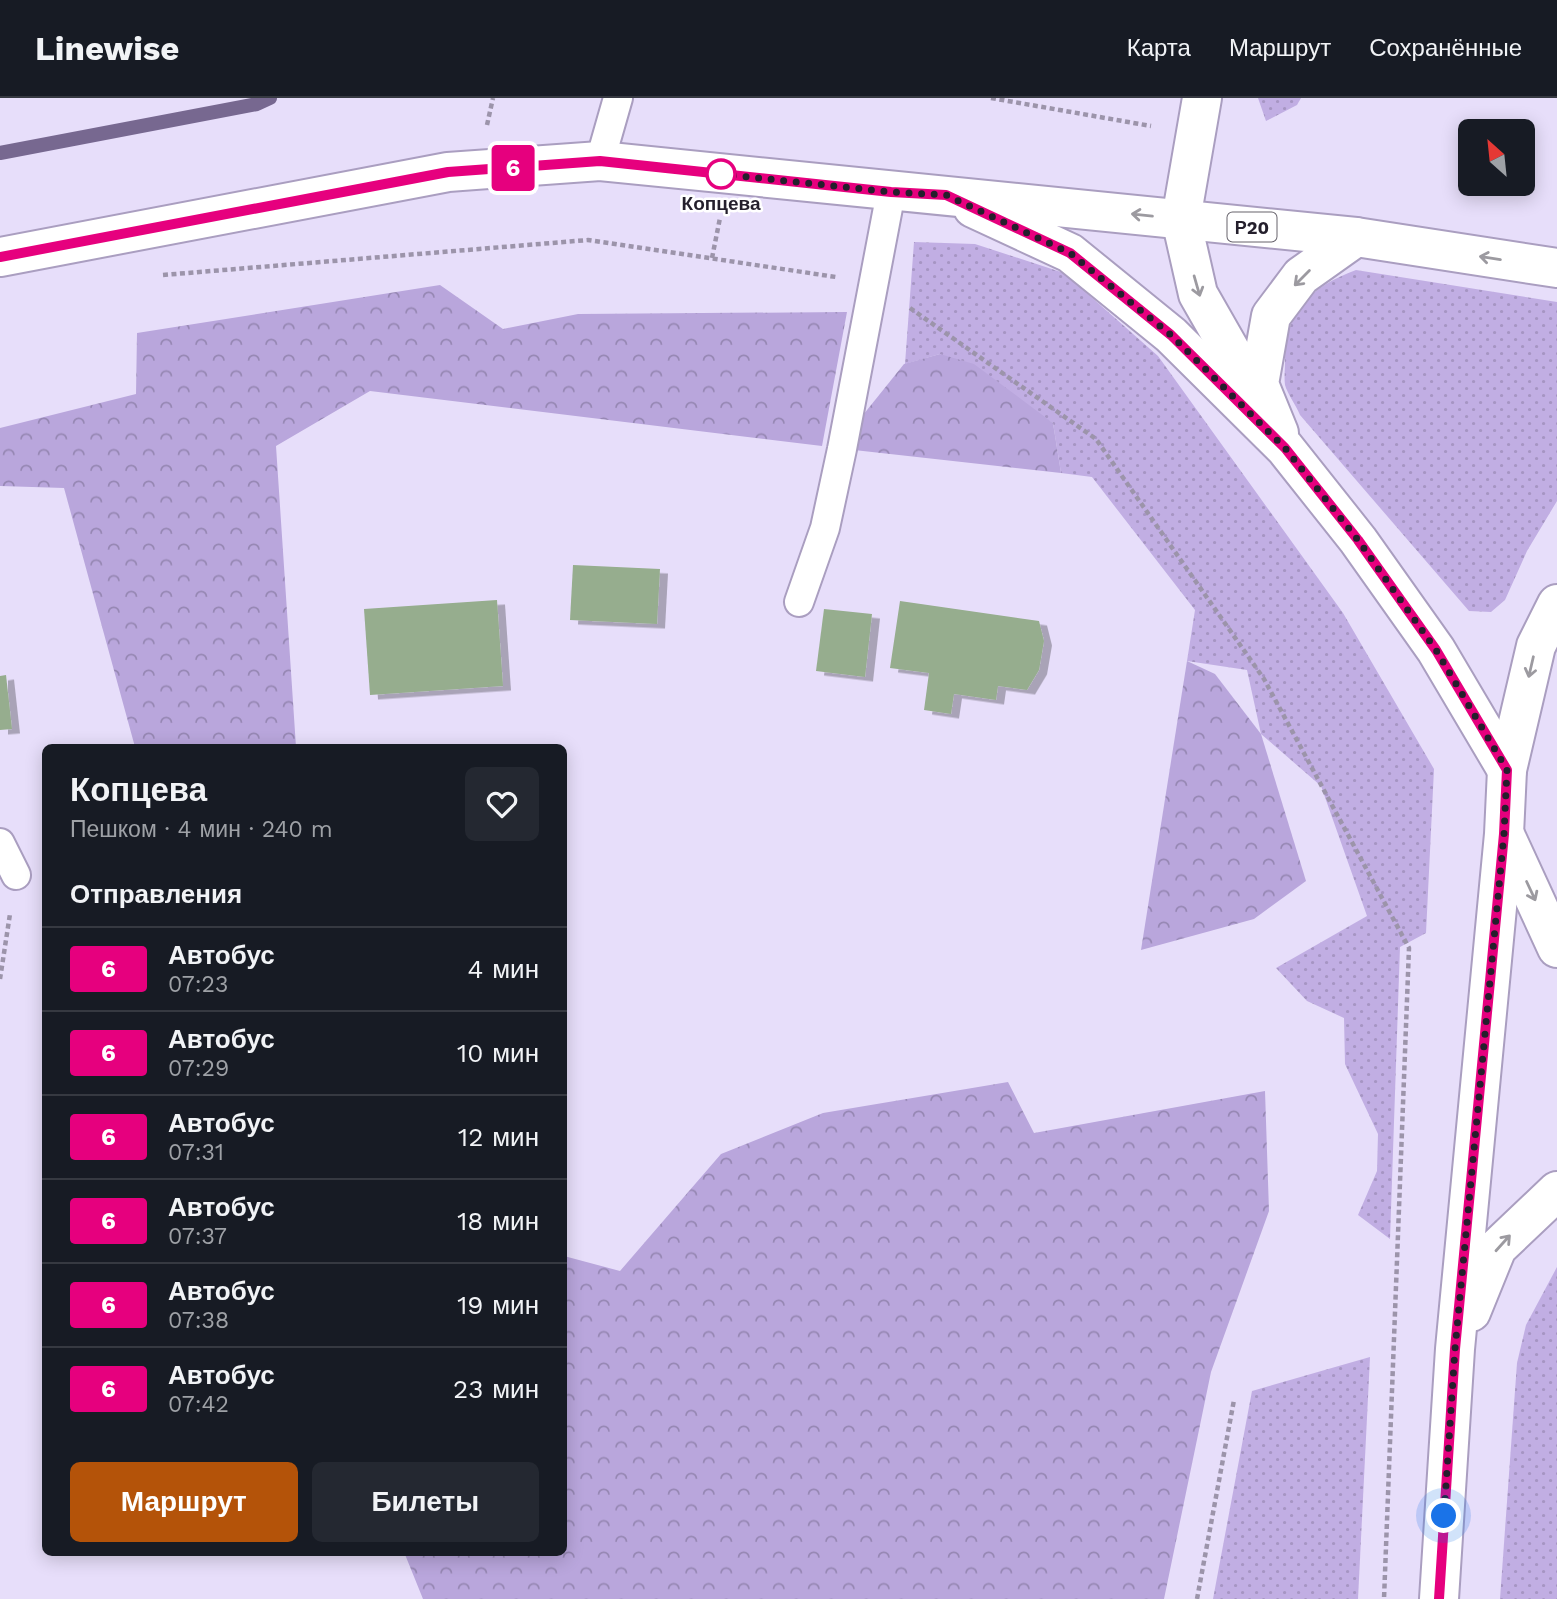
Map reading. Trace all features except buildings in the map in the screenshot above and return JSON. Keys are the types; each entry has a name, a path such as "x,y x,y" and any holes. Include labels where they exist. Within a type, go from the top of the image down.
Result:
{"main road":[{"path":"1181,219 1202,98"},
{"name":"Р20","path":"0,257 448,172 600,161 1356,237 1557,268"},
{"name":"Р20","path":"946,195 1070,253 1171,335 1285,448 1358,540 1436,650 1507,770"},
{"name":"Р20","path":"1181,219 1198,294 1285,448"},
{"name":"Р20","path":"1285,448 1259,384 1271,316 1301,276 1356,237"},
{"path":"1439,1599 1455,1349 1504,834 1507,770 1536,646 1557,604"},
{"path":"1504,834 1557,948"},
{"path":"1455,1349 1497,1248 1557,1191"}],"lane":[{"path":"600,161 618,98"},
{"path":"799,602 825,528 891,192"},
{"path":"0,843 16,875"}],"path":[{"path":"991,98 1163,129"},
{"path":"158,276 588,240 874,282 1096,439 1264,680 1409,947 1384,1599"},
{"path":"0,979 16,875"},
{"path":"1197,1599 1234,1400"}],"shaded area":[{"path":"1258,98 1301,98 1297,105 1266,121"},
{"path":"914,242 975,244 1064,273 1158,356 1343,613 1434,769 1426,933 1400,947 1390,1239 1358,1215 1377,1171 1378,1134 1345,1064 1344,1018 1307,1001 1276,968 1367,916 1321,786 1261,734 1247,670 1187,661 1195,610 1092,477 1061,473 1053,423 940,354 905,364"},
{"path":"1356,270 1557,302 1557,501 1527,551 1505,600 1491,612 1469,611 1300,415 1286,389 1286,345 1295,316 1313,293"},
{"path":"1557,1267 1557,1599 1500,1599 1517,1363 1526,1325"},
{"path":"1370,1357 1358,1599 1213,1599 1252,1391"}],"green space":[{"path":"440,285 503,329 578,314 847,312 822,446 370,391 276,446 296,744 134,744 64,488 0,486 0,428 136,394 137,333"},
{"path":"940,354 974,364 1053,423 1061,473 854,450 859,420 904,364"},
{"path":"1187,661 1215,674 1261,734 1306,881 1254,919 1141,950"},
{"path":"1008,1082 1034,1133 1265,1091 1269,1211 1211,1372 1164,1599 423,1599 406,1556 567,1556 567,1257 620,1271 721,1154 823,1113"}],"waterway":[{"path":"0,153 257,104 270,98"}],"bus line":[{"name":"6","path":"0,257 448,172 600,161 891,192 946,195 1070,253 1171,335 1285,448 1358,540 1436,650 1507,770 1504,834 1455,1349 1439,1599"}],"place":[{"name":"Копцева","path":"721,174"}],"route":[{"path":"721,174 891,192 946,195 1070,253 1171,335 1285,448 1358,540 1436,650 1507,770 1504,834 1455,1349 1444,1516"}]}
